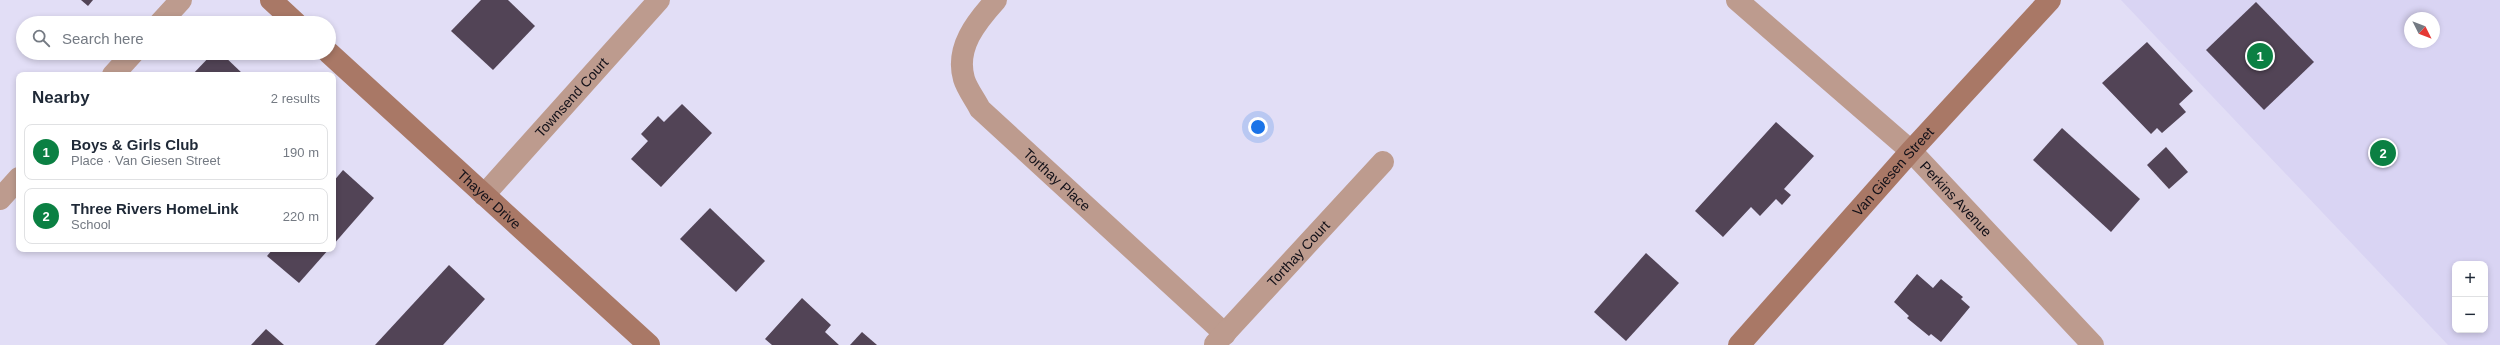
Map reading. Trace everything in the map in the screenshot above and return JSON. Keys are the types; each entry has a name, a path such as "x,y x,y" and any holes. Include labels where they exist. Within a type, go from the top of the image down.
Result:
{"street":[{"path":"166,16 181,0"},
{"path":"271,0 288,16"},
{"name":"Townsend Court","path":"484,195 659,0"},
{"name":"Torthay Place","path":"996,0 970,33 961,64 964,80 980,109 1219,339"},
{"name":"Perkins Avenue","path":"1737,0 1911,151 2093,345"},
{"name":"Van Giesen Street","path":"1739,345 1911,151 2050,0"},
{"name":"Thayer Drive","path":"336,59 649,345"},
{"path":"116,72 127,60"},
{"name":"Torthay Court","path":"1219,339 1383,162"},
{"path":"0,199 16,181"}],"shaded area":[{"path":"2121,0 2500,0 2500,345 2448,345"}],"building":[{"path":"81,0 93,0 88,6"},
{"path":"481,0 508,0 535,26 493,70 451,31"},
{"path":"2256,2 2314,62 2264,110 2206,50"},
{"path":"2147,42 2193,91 2179,104 2186,112 2162,133 2157,128 2151,134 2102,83"},
{"path":"206,60 228,60 241,72 195,72"},
{"path":"682,104 712,133 661,187 631,159 648,141 641,134 658,116 664,122"},
{"path":"1776,122 1814,156 1784,189 1791,195 1782,205 1776,199 1760,216 1751,207 1723,237 1695,211"},
{"path":"2062,128 2140,199 2111,232 2033,160"},
{"path":"2166,147 2188,172 2169,189 2147,165"},
{"path":"343,170 374,198 336,242 336,178"},
{"path":"710,208 765,261 736,292 680,239"},
{"path":"270,252 326,252 299,283 267,256"},
{"path":"1646,253 1679,283 1626,341 1594,312"},
{"path":"449,265 485,299 443,345 375,345"},
{"path":"1917,274 1933,288 1941,279 1963,297 1961,299 1970,307 1941,342 1931,334 1929,336 1907,318 1909,316 1894,302"},
{"path":"802,298 831,325 825,332 839,345 772,345 765,339"},
{"path":"266,329 284,345 251,345"},
{"path":"862,332 877,345 850,345"}],"place":[{"name":"Boys & Girls Club","path":"2260,56"},
{"name":"Three Rivers HomeLink","path":"2383,153"}]}
